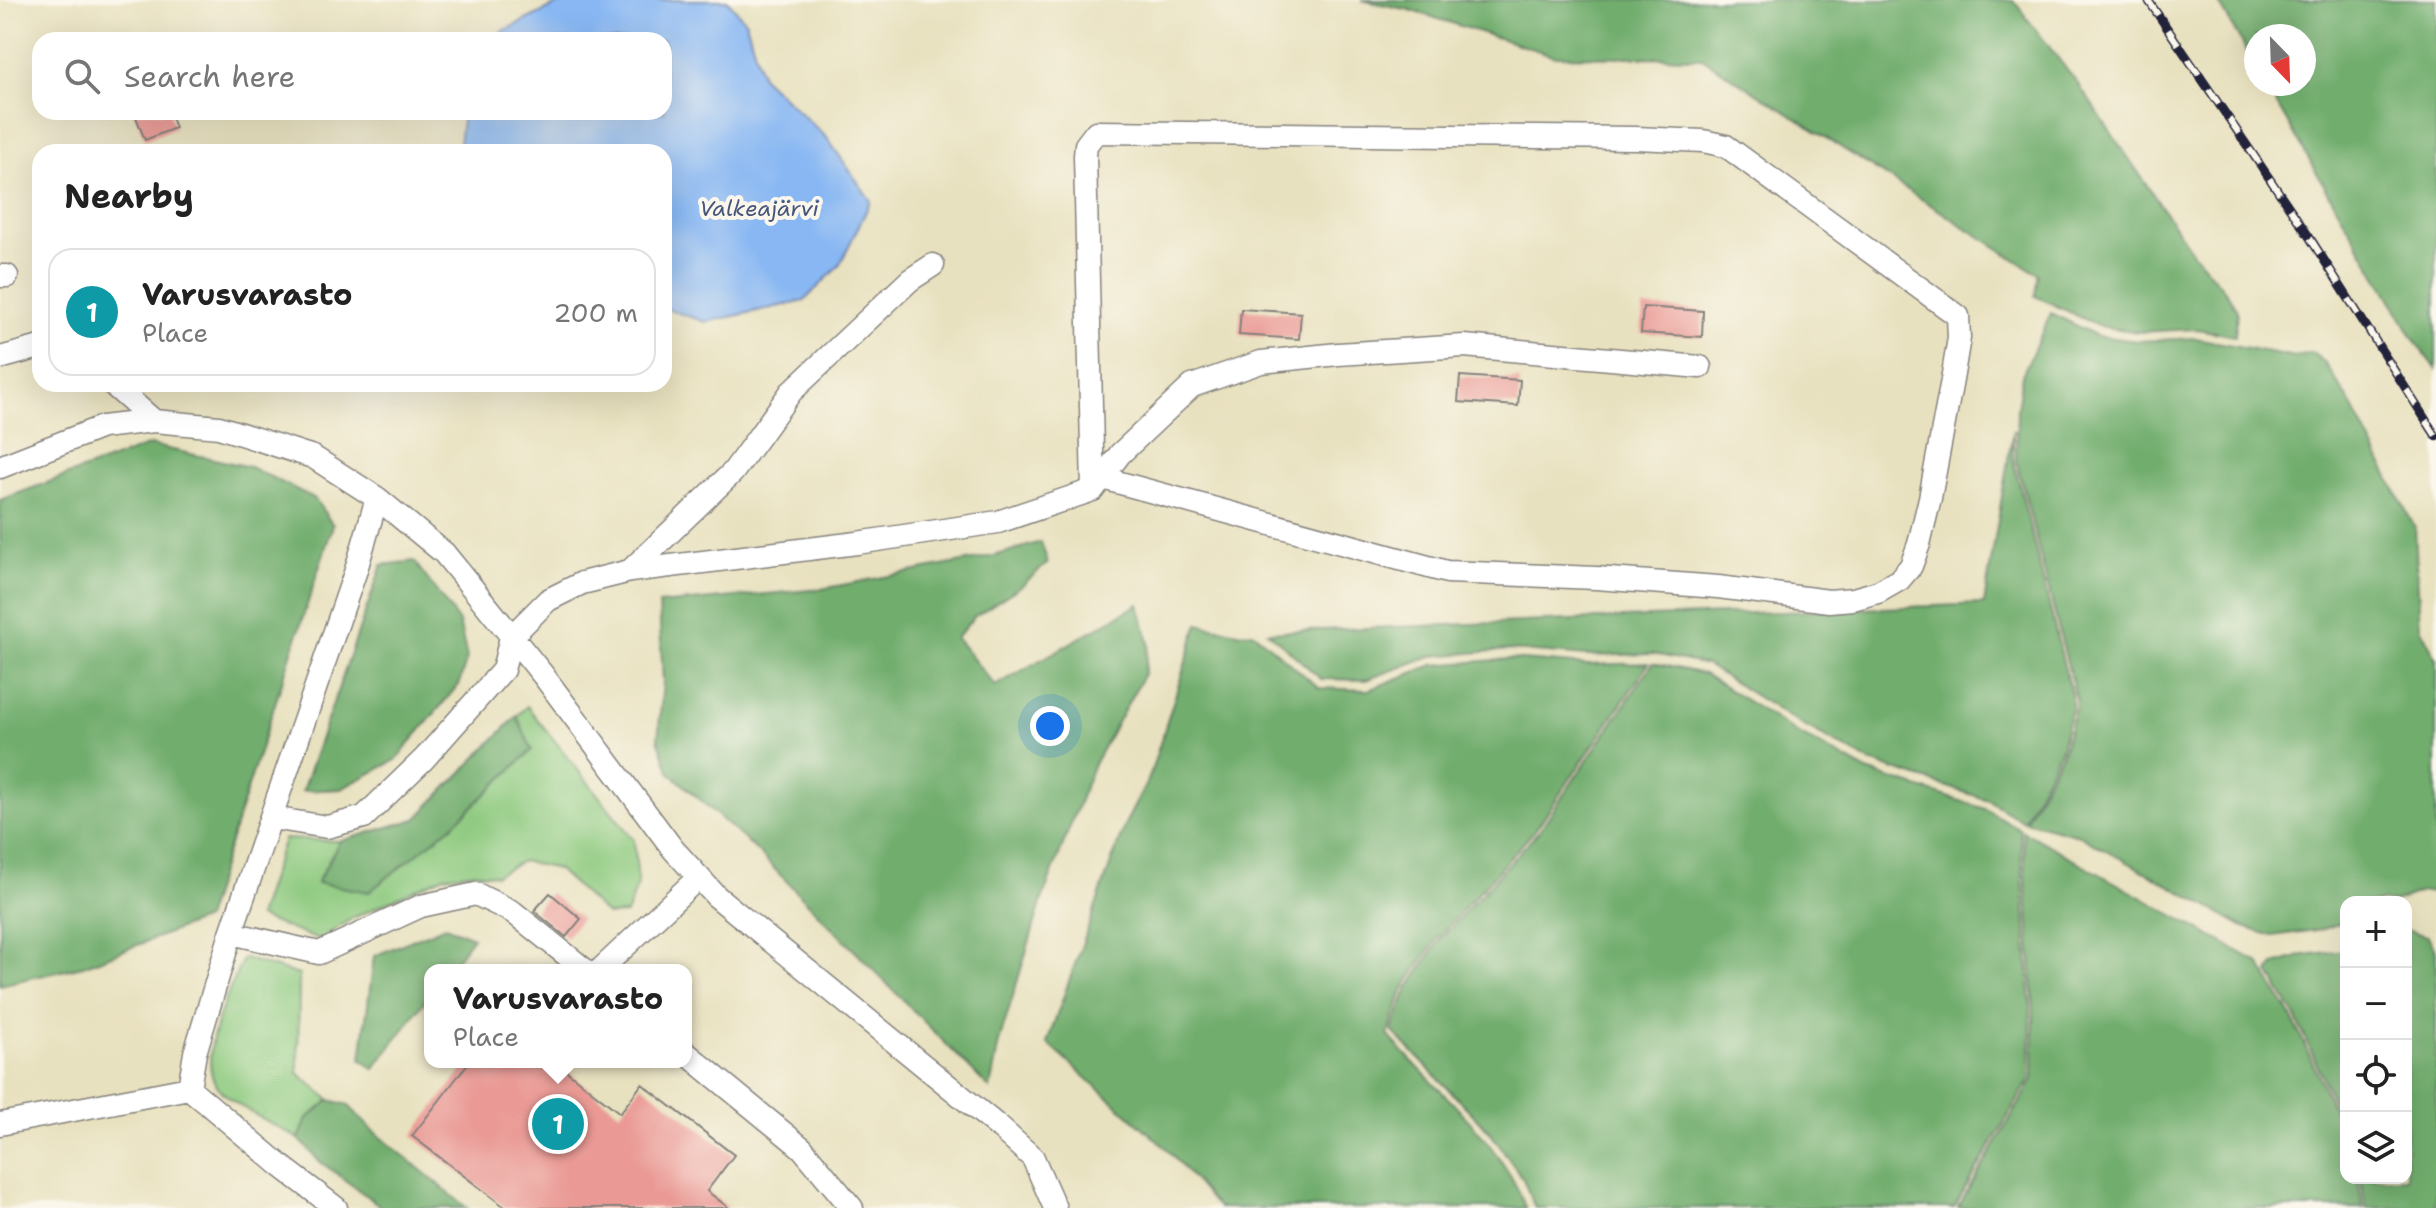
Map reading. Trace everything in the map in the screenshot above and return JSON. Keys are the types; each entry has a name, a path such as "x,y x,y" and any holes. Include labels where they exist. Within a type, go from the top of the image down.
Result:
{"street":[{"path":"1096,132 1703,141 1726,146 1958,316 1959,338 1930,498 1911,566 1899,580 1878,592 1853,599 1829,601 1718,587 1611,579 1447,572 1097,484 1085,156 1086,145 1096,132"},
{"path":"630,571 733,472 791,392 910,280 933,265"},
{"path":"272,818 327,827 364,817 424,759 503,670 511,637 548,600 582,583 630,571 998,522 1097,484 1120,454 1192,386 1261,362 1464,346 1700,367"},
{"path":"0,358 32,349"},
{"path":"121,392 154,421"},
{"path":"0,467 102,427 154,421 219,427 313,457 377,498 444,553 543,675 673,849 716,896 1033,1158 1055,1208"},
{"path":"189,1088 195,1053 231,933 356,570 377,498"},
{"path":"606,964 699,877"},
{"path":"231,933 319,953 421,906 476,894 513,912 578,964"},
{"path":"692,1058 802,1148 852,1208"},
{"path":"0,1124 189,1088"},
{"path":"189,1088 336,1208"}],"green space":[{"path":"1361,0 2013,0 2081,88 2193,253 2228,294 2237,311 2235,336 2197,329 2138,332 2099,326 2035,296 2038,274 1702,58 1555,56 1410,10"},
{"path":"2217,0 2436,0 2436,369 2418,346 2272,96 2316,96 2316,24 2244,24 2244,47"},
{"path":"2051,313 2097,336 2139,341 2196,338 2295,357 2311,352 2324,362 2349,400 2415,528 2420,627 2436,658 2436,891 2410,896 2340,896 2340,923 2324,929 2272,936 2244,927 2079,835 2025,821 2062,753 2077,702 2016,459 2017,409 2022,375"},
{"path":"2013,430 2013,459 2073,702 2060,751 2023,821 1988,800 1871,762 1802,725 1706,665 1654,654 1587,656 1509,650 1431,656 1366,680 1321,679 1268,632 1984,604"},
{"path":"150,445 250,467 314,498 333,525 205,919 83,966 0,985 0,500"},
{"path":"1041,542 1048,563 1021,586 974,617 956,638 995,686 1139,604 1149,643 1144,674 1093,766 1042,900 999,1042 990,1089 755,849 670,773 658,739 663,682 659,604 821,589 994,556"},
{"path":"414,561 459,622 467,658 459,684 396,760 341,789 302,791 382,565"},
{"path":"1198,624 1243,633 1253,632 1319,688 1368,690 1433,665 1509,659 1586,665 1649,663 1536,829 1438,937 1404,988 1388,1035 1483,1137 1514,1182 1526,1208 1218,1208 1167,1149 1047,1043 1125,824 1149,778"},
{"path":"1653,663 1704,674 1797,733 1867,771 1985,809 2020,829 2031,1008 2030,1079 1954,1208 1535,1208 1523,1179 1489,1131 1392,1031 1407,990 1440,939 1539,831"},
{"path":"527,706 634,840 638,884 626,914 607,915 557,869 522,861 496,875 474,872 444,876 353,918 319,940 258,917 284,839 340,841 317,882 369,892 453,825 531,751 517,716"},
{"path":"517,716 532,750 453,825 369,892 317,883 340,841 416,819"},
{"path":"2023,831 2259,963 2294,1021 2340,1124 2340,1184 2359,1184 2363,1208 1958,1208 2033,1080 2034,1008"},
{"path":"445,926 473,937 453,964 424,964 424,1002 374,1069 361,1059 374,956"},
{"path":"2412,932 2428,936 2436,951 2436,1208 2366,1208 2362,1184 2412,1184"},
{"path":"2340,951 2340,1117 2297,1019 2269,973 2275,964 2304,955"},
{"path":"243,958 299,975 298,1073 330,1100 307,1118 299,1139 236,1103 219,1089 212,1076 212,1043 223,1005"},
{"path":"330,1100 348,1105 371,1129 467,1208 383,1208 318,1160 299,1139 307,1119"}],"water":[{"name":"Valkeajärvi","path":"567,0 727,0 746,22 762,77 827,138 871,201 839,266 804,301 706,322 672,311 672,144 459,144 462,120 672,120 672,32 501,32"}],"building":[{"path":"137,120 172,120 175,128 145,140"},
{"path":"1643,307 1703,311 1702,337 1641,333"},
{"path":"1241,309 1301,313 1299,339 1239,335"},
{"path":"1460,376 1520,380 1518,406 1458,402"},
{"path":"550,893 581,919 566,937 534,911"},
{"path":"464,1068 563,1068 620,1113 642,1084 734,1155 707,1191 729,1208 506,1208 412,1136"}],"railway":[{"path":"2148,0 2310,238 2436,436"}],"place":[{"name":"Varusvarasto","path":"558,1124"}]}
